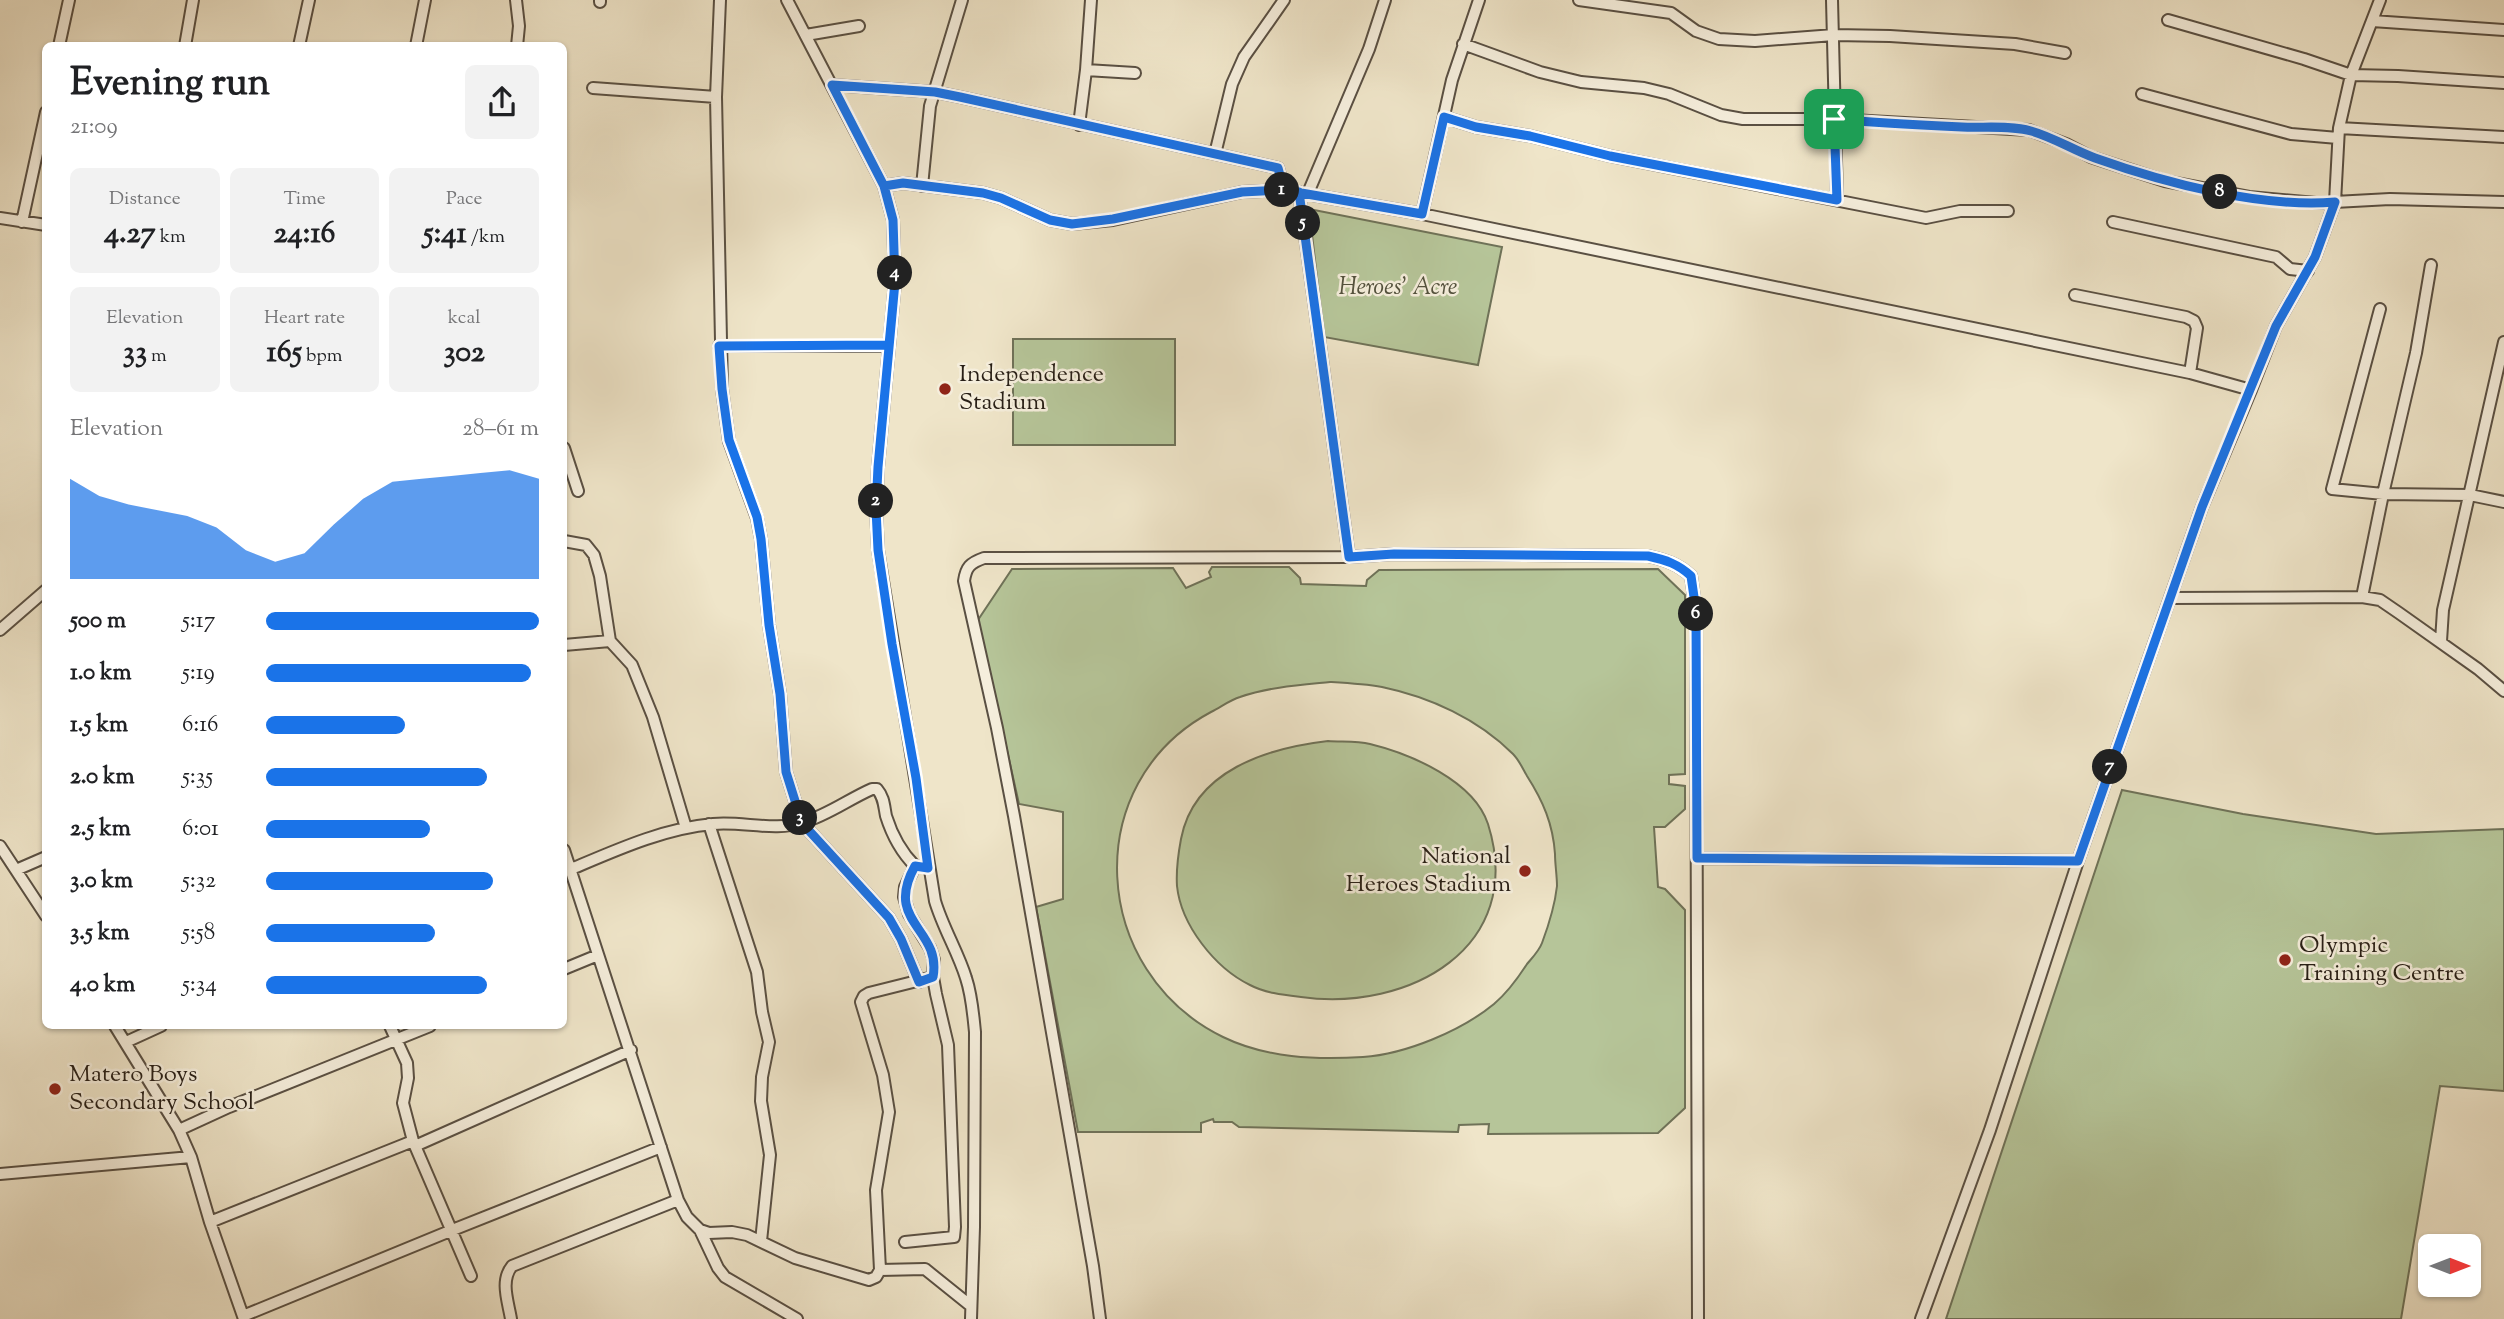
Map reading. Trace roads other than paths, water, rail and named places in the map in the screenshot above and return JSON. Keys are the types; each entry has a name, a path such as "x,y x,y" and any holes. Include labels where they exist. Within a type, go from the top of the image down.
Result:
{"street":[{"path":"60,42 69,0"},
{"path":"186,42 193,0"},
{"path":"300,42 309,0"},
{"path":"417,42 425,0"},
{"path":"516,0 519,26 517,42"},
{"path":"720,0 716,97 719,346 722,389 729,440 757,517 761,539 769,625 780,694 786,772 802,823 889,918 919,982"},
{"path":"787,0 884,186 893,220 895,258 876,495 878,550 916,778 928,868 943,926 965,975 972,1002 975,1032 971,1319"},
{"path":"922,186 930,106 962,0"},
{"path":"1079,125 1091,0"},
{"path":"1215,154 1233,84 1244,57 1284,0"},
{"path":"1349,557 1303,193 1369,49 1385,0"},
{"path":"1422,214 1452,80 1479,0"},
{"path":"1579,0 1671,13 1696,31 1719,39 1755,41 1834,35 1889,36 2015,44 2065,53"},
{"path":"1832,0 1837,200"},
{"path":"1921,1319 1990,1130 2078,861 2202,507 2276,326 2308,271 2335,202 2338,133 2351,75 2378,1"},
{"path":"2168,20 2351,75 2504,83"},
{"path":"2372,21 2504,30"},
{"path":"806,35 859,26"},
{"path":"1464,44 1540,72 1581,82 1644,88 1669,94 1721,115 1743,119 1834,119 2029,130 2091,156 2165,181 2249,197 2316,203 2390,200 2504,201"},
{"path":"1086,70 1135,73"},
{"path":"832,85 935,92 1278,168 1284,190"},
{"path":"593,88 716,97"},
{"path":"2142,94 2291,134 2504,137"},
{"path":"1444,117 1476,127 1530,136 1610,156 1926,218 1960,211 2008,211"},
{"path":"22,222 42,130"},
{"path":"884,186 903,183 983,193 1050,220 1072,224 1124,218 1242,192 1284,190 1422,214 2190,373 2251,390"},
{"path":"0,218 42,224"},
{"path":"2113,222 2276,257 2290,269 2308,271"},
{"path":"2362,597 2414,365 2431,265"},
{"path":"2075,295 2186,317 2194,321 2197,328 2190,373"},
{"path":"2380,309 2332,489 2383,494 2470,495 2504,502"},
{"path":"2441,641 2443,610 2504,342"},
{"path":"719,346 889,345"},
{"path":"567,457 578,491"},
{"path":"567,542 586,545 594,555 610,641 632,665 653,717 686,828"},
{"path":"1100,1319 1031,908 997,727 964,581 966,569 973,562 984,558 1349,557 1394,554 1648,556 1666,560 1681,567 1691,576 1696,611 1698,1319"},
{"path":"2170,598 2362,597 2380,600 2441,641 2504,690"},
{"path":"0,630 40,602"},
{"path":"567,645 610,641"},
{"path":"569,870 686,828 730,822 765,826 802,823 877,789 883,797 895,839 903,854 915,866 928,868"},
{"path":"709,824 757,972 769,1042 761,1089 771,1155 761,1241"},
{"path":"0,846 42,910"},
{"path":"1697,858 2078,861"},
{"path":"16,870 42,859"},
{"path":"567,864 631,1050 678,1200 687,1217 700,1230 725,1277 797,1319"},
{"path":"905,1242 954,1237 955,1232 948,1045 933,977 934,960 930,948 909,914 904,897 905,887 915,866"},
{"path":"567,968 598,955"},
{"path":"700,1230 709,1233 732,1232 761,1241 795,1258 869,1280 876,1278 880,1270 876,1179 889,1112 883,1075 861,1002 869,993 933,977"},
{"path":"117,1029 179,1130 191,1157 243,1318 450,1231 661,1147"},
{"path":"126,1042 154,1029"},
{"path":"392,1029 407,1063 408,1078 403,1102 414,1143 471,1276"},
{"path":"179,1130 422,1029"},
{"path":"210,1222 414,1143 631,1050"},
{"path":"0,1174 191,1157"},
{"path":"511,1319 505,1286 512,1266 678,1200"},
{"path":"880,1270 925,1269 971,1306"}],"place":[{"name":"Independence Stadium","path":"945,389"},
{"name":"National Heroes Stadium","path":"1525,871"},
{"name":"Olympic Training Centre","path":"2285,960"},
{"name":"Matero Boys Secondary School","path":"55,1089"}],"park label":[{"name":"Heroes' Acre","path":"1398,288"}]}
